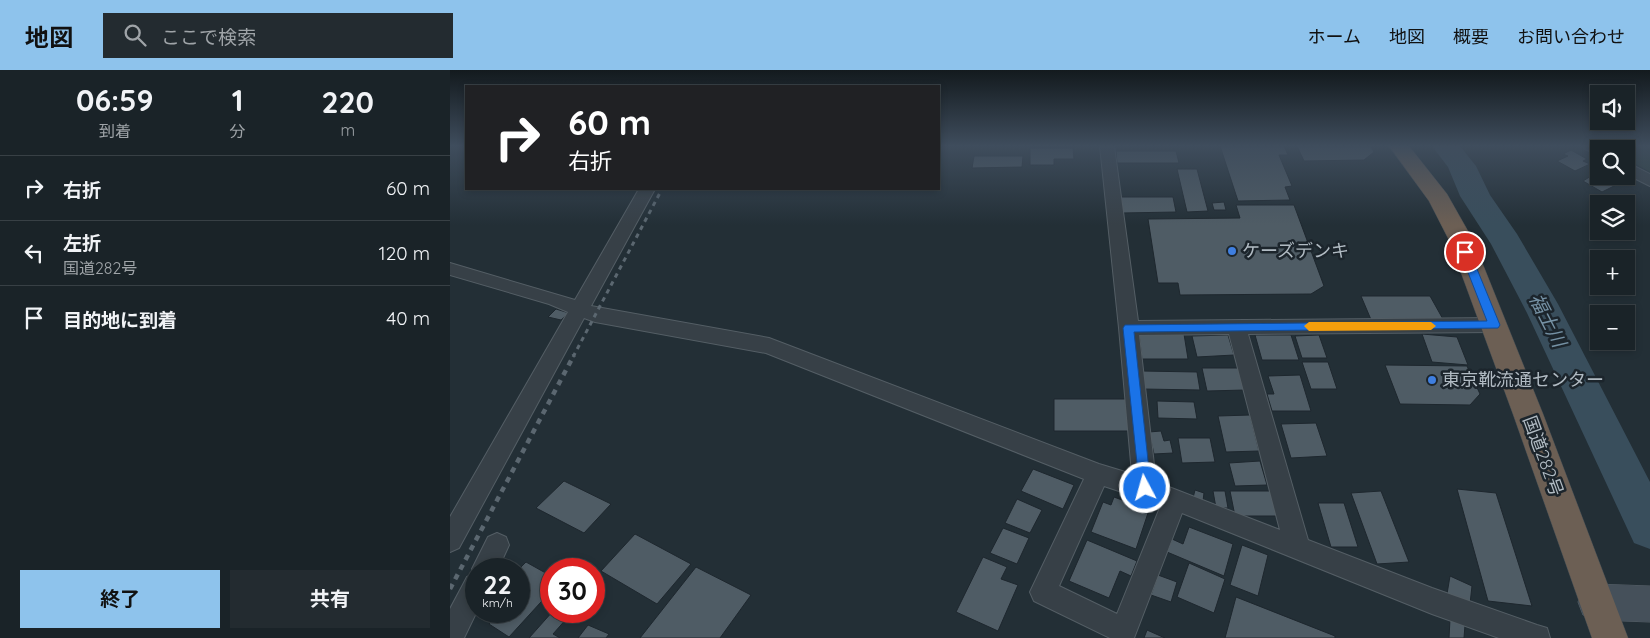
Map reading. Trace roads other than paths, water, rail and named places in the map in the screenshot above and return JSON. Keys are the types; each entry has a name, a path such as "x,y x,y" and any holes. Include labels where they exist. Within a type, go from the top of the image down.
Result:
{"highway":[{"name":"国道282号","path":"1418,173 1450,217 1494,325 1610,638"}],"main road":[{"path":"1596,602 1649,604"}],"street":[{"path":"1109,173 1145,488"},
{"path":"1635,173 1650,181"},
{"path":"450,540 646,190"},
{"path":"450,268 555,299 595,315 769,346 1098,474 1145,488 1432,601 1537,638"},
{"path":"1128,328 1494,325"},
{"path":"1236,326 1298,549"},
{"path":"1098,474 1043,592 1124,631 1175,500"},
{"path":"491,558 498,544"},
{"path":"450,637 465,608"}],"waterway":[{"name":"福士川","path":"1465,173 1475,196 1506,242 1545,313 1650,528"}],"railway":[{"path":"573,357 661,190"},
{"path":"450,589 574,355"}],"place":[{"name":"ケーズデンキ","path":"1232,251"},
{"name":"東京靴流通センター","path":"1432,380"}]}
